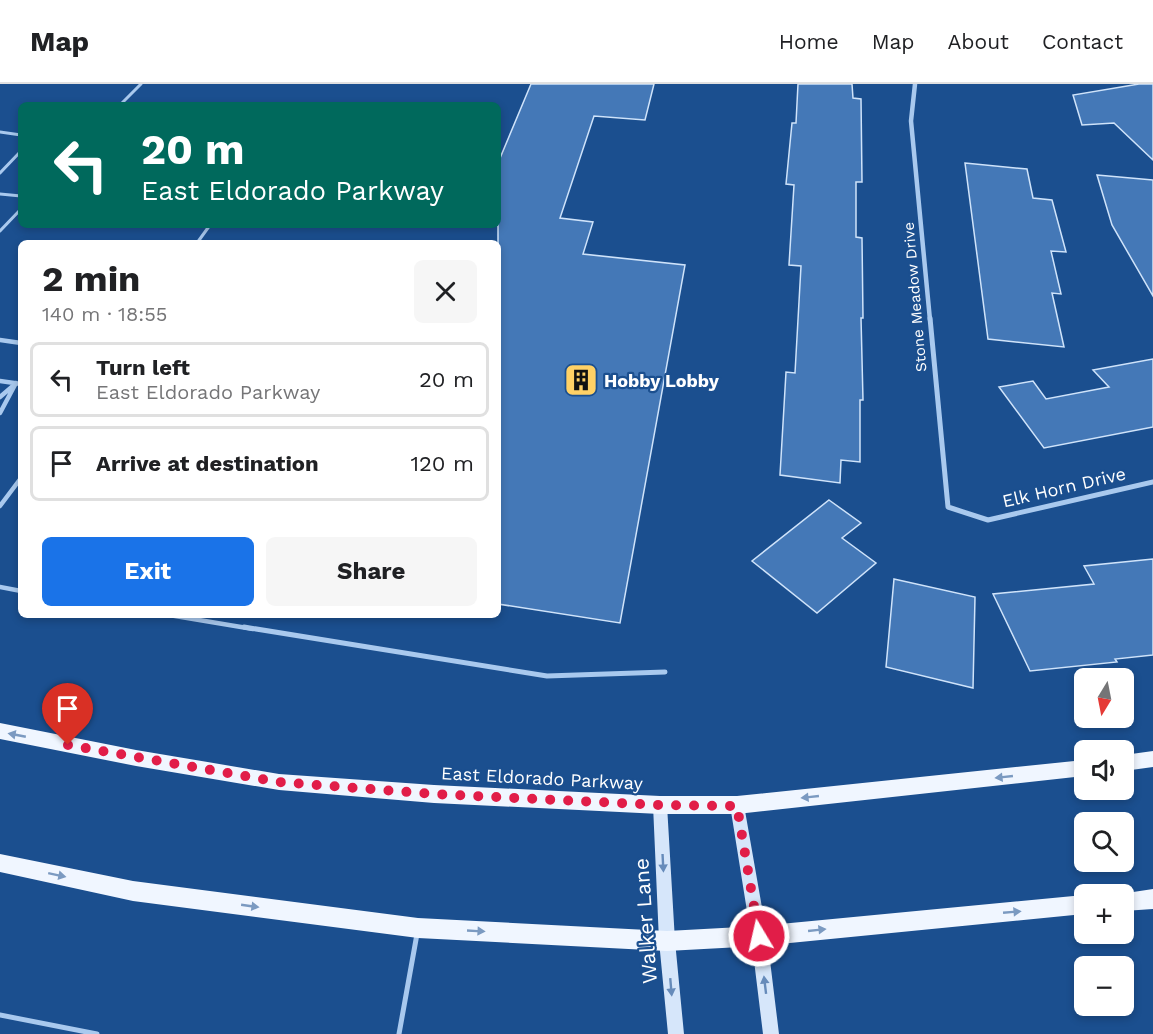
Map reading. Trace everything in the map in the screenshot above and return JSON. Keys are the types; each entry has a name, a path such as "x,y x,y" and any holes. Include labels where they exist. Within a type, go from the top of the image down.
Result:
{"main road":[{"name":"East Eldorado Parkway","path":"0,731 279,782 434,794 660,805 737,806 1074,769"},
{"path":"1134,762 1153,759"},
{"path":"0,862 133,891 418,928 667,941 759,936 1074,906"},
{"path":"1134,901 1153,899"}],"street":[{"name":"Stone Meadow Drive","path":"915,84 911,121 948,507"},
{"name":"Elk Horn Drive","path":"948,507 988,520 1153,482"},
{"name":"Walker Lane","path":"660,805 667,941 676,1034"},
{"path":"737,806 759,936 771,1034"}],"lane":[{"path":"123,102 141,84"},
{"path":"0,132 18,135"},
{"path":"0,173 18,154"},
{"path":"0,194 18,196"},
{"path":"0,231 18,212"},
{"path":"0,340 18,343"},
{"path":"0,381 18,383"},
{"path":"0,397 18,383"},
{"path":"0,413 18,383"},
{"path":"0,506 18,482"},
{"path":"0,587 18,590"},
{"path":"188,618 547,676 665,672"},
{"path":"399,1034 418,928"},
{"path":"0,1015 97,1034"}],"building":[{"path":"531,84 654,84 645,120 594,116 560,218 593,222 583,254 685,265 620,623 501,604 501,240 498,240 498,228 501,228 501,156"},
{"path":"798,84 852,84 853,98 861,99 862,182 856,182 856,237 862,238 863,400 860,400 860,462 841,460 840,483 780,475 786,372 795,373 801,266 789,265 794,185 786,184 792,123 796,123"},
{"path":"1139,84 1153,84 1153,160 1114,123 1082,125 1073,95"},
{"path":"965,163 1027,169 1033,198 1052,200 1066,252 1051,251 1061,294 1052,293 1064,347 988,339"},
{"path":"1097,175 1153,180 1153,296 1112,225"},
{"path":"1153,359 1153,427 1044,448 999,387 1033,381 1046,399 1109,387 1093,370"},
{"path":"829,500 861,523 842,538 876,563 817,613 752,561"},
{"path":"1153,559 1153,655 1115,659 1117,662 1030,671 993,594 1094,584 1084,566"},
{"path":"894,579 975,597 973,688 886,667"}],"place":[{"name":"Hobby Lobby","path":"581,380"}],"route":[{"path":"68,745 279,782 434,794 660,805 737,806 759,936"}]}
